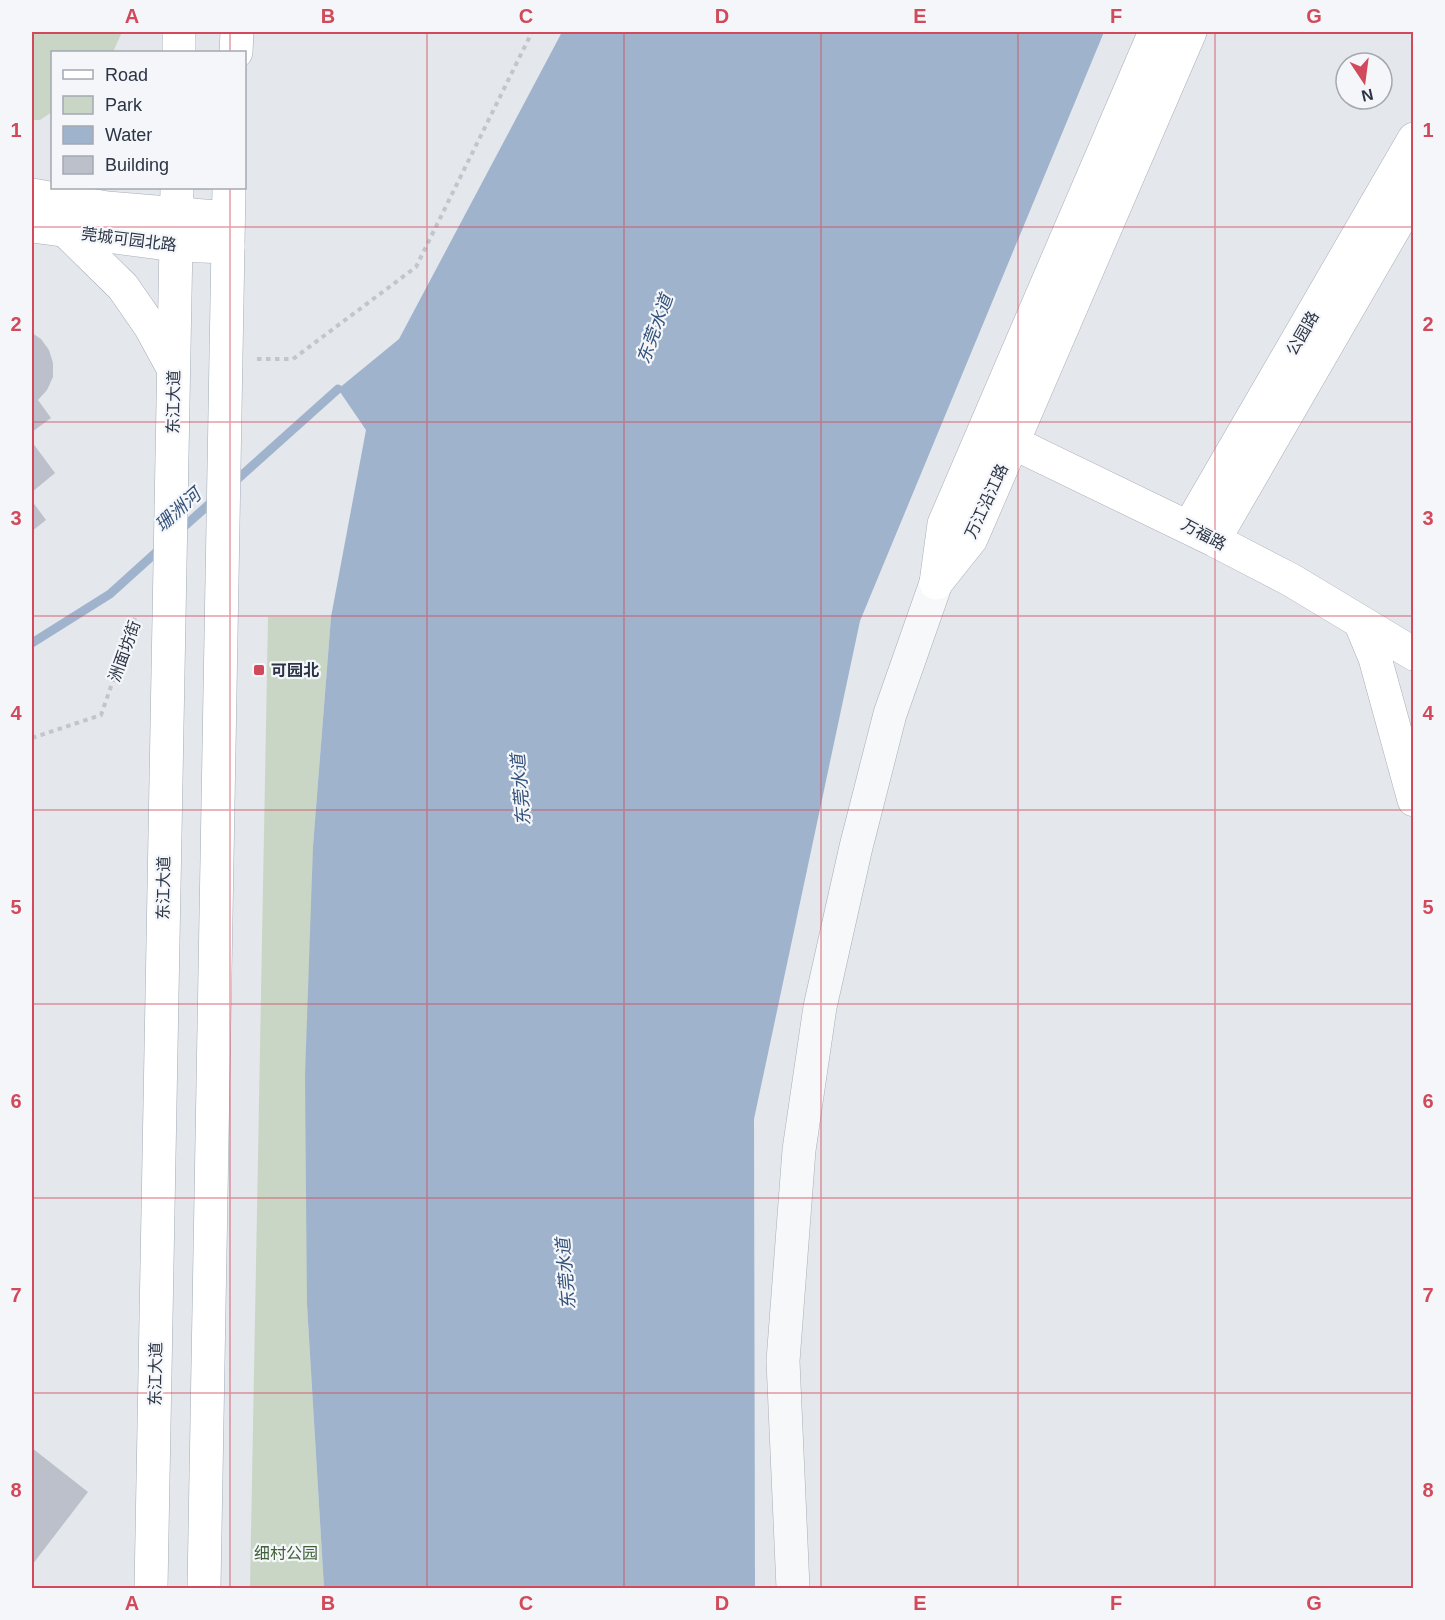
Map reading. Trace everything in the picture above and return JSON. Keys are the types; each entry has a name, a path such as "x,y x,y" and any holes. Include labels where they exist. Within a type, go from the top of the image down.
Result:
{"main road":[{"path":"179,32 179,51"},
{"path":"236,51 237,32"},
{"name":"万江沿江路","path":"1003,427 1155,32"},
{"name":"万江沿江路","path":"936,583 945,524 1003,427 1190,32"},
{"name":"公园路","path":"1207,524 1413,139"},
{"path":"53,194 176,216 228,218 204,1588"},
{"name":"公园路","path":"1207,524 1413,194"},
{"name":"莞城可园北路","path":"32,226 66,231 176,216"},
{"name":"东江大道","path":"151,1588 176,216"},
{"path":"66,231 123,287 150,326 174,370"},
{"name":"万福路","path":"1003,427 1207,524 1302,561 1413,628"},
{"name":"万福路","path":"1207,524 1290,580 1413,654"},
{"path":"1360,622 1375,658 1413,800"}],"street":[{"path":"793,1588 783,1361 799,1150 820,1007 856,847 890,714 936,583"}],"path":[{"path":"226,360 293,359 416,267 532,32"},
{"name":"洲面坊街","path":"32,738 101,715 136,616"}],"green space":[{"path":"32,32 122,32 113,51 51,51 51,113 40,120 32,120"},
{"name":"细村公园","path":"268,617 331,617 313,846 307,1305 324,1588 250,1588"}],"water":[{"name":"东莞水道","path":"562,32 1104,32 860,621 754,1119 755,1588 324,1588 307,1305 305,1076 313,846 331,617 366,430 338,389 399,339"}],"building":[{"path":"32,333 41,339 49,350 53,363 53,377 47,390 38,400 51,418 32,432"},
{"path":"32,442 55,473 32,492"},
{"path":"32,501 46,520 32,531"},
{"path":"32,1448 88,1492 32,1565"}],"waterway":[{"name":"珊洲河","path":"232,484 338,389"},
{"name":"珊洲河","path":"178,532 215,499"},
{"name":"珊洲河","path":"32,643 110,594 162,547"}],"place":[{"name":"可园北","path":"259,670"}]}
